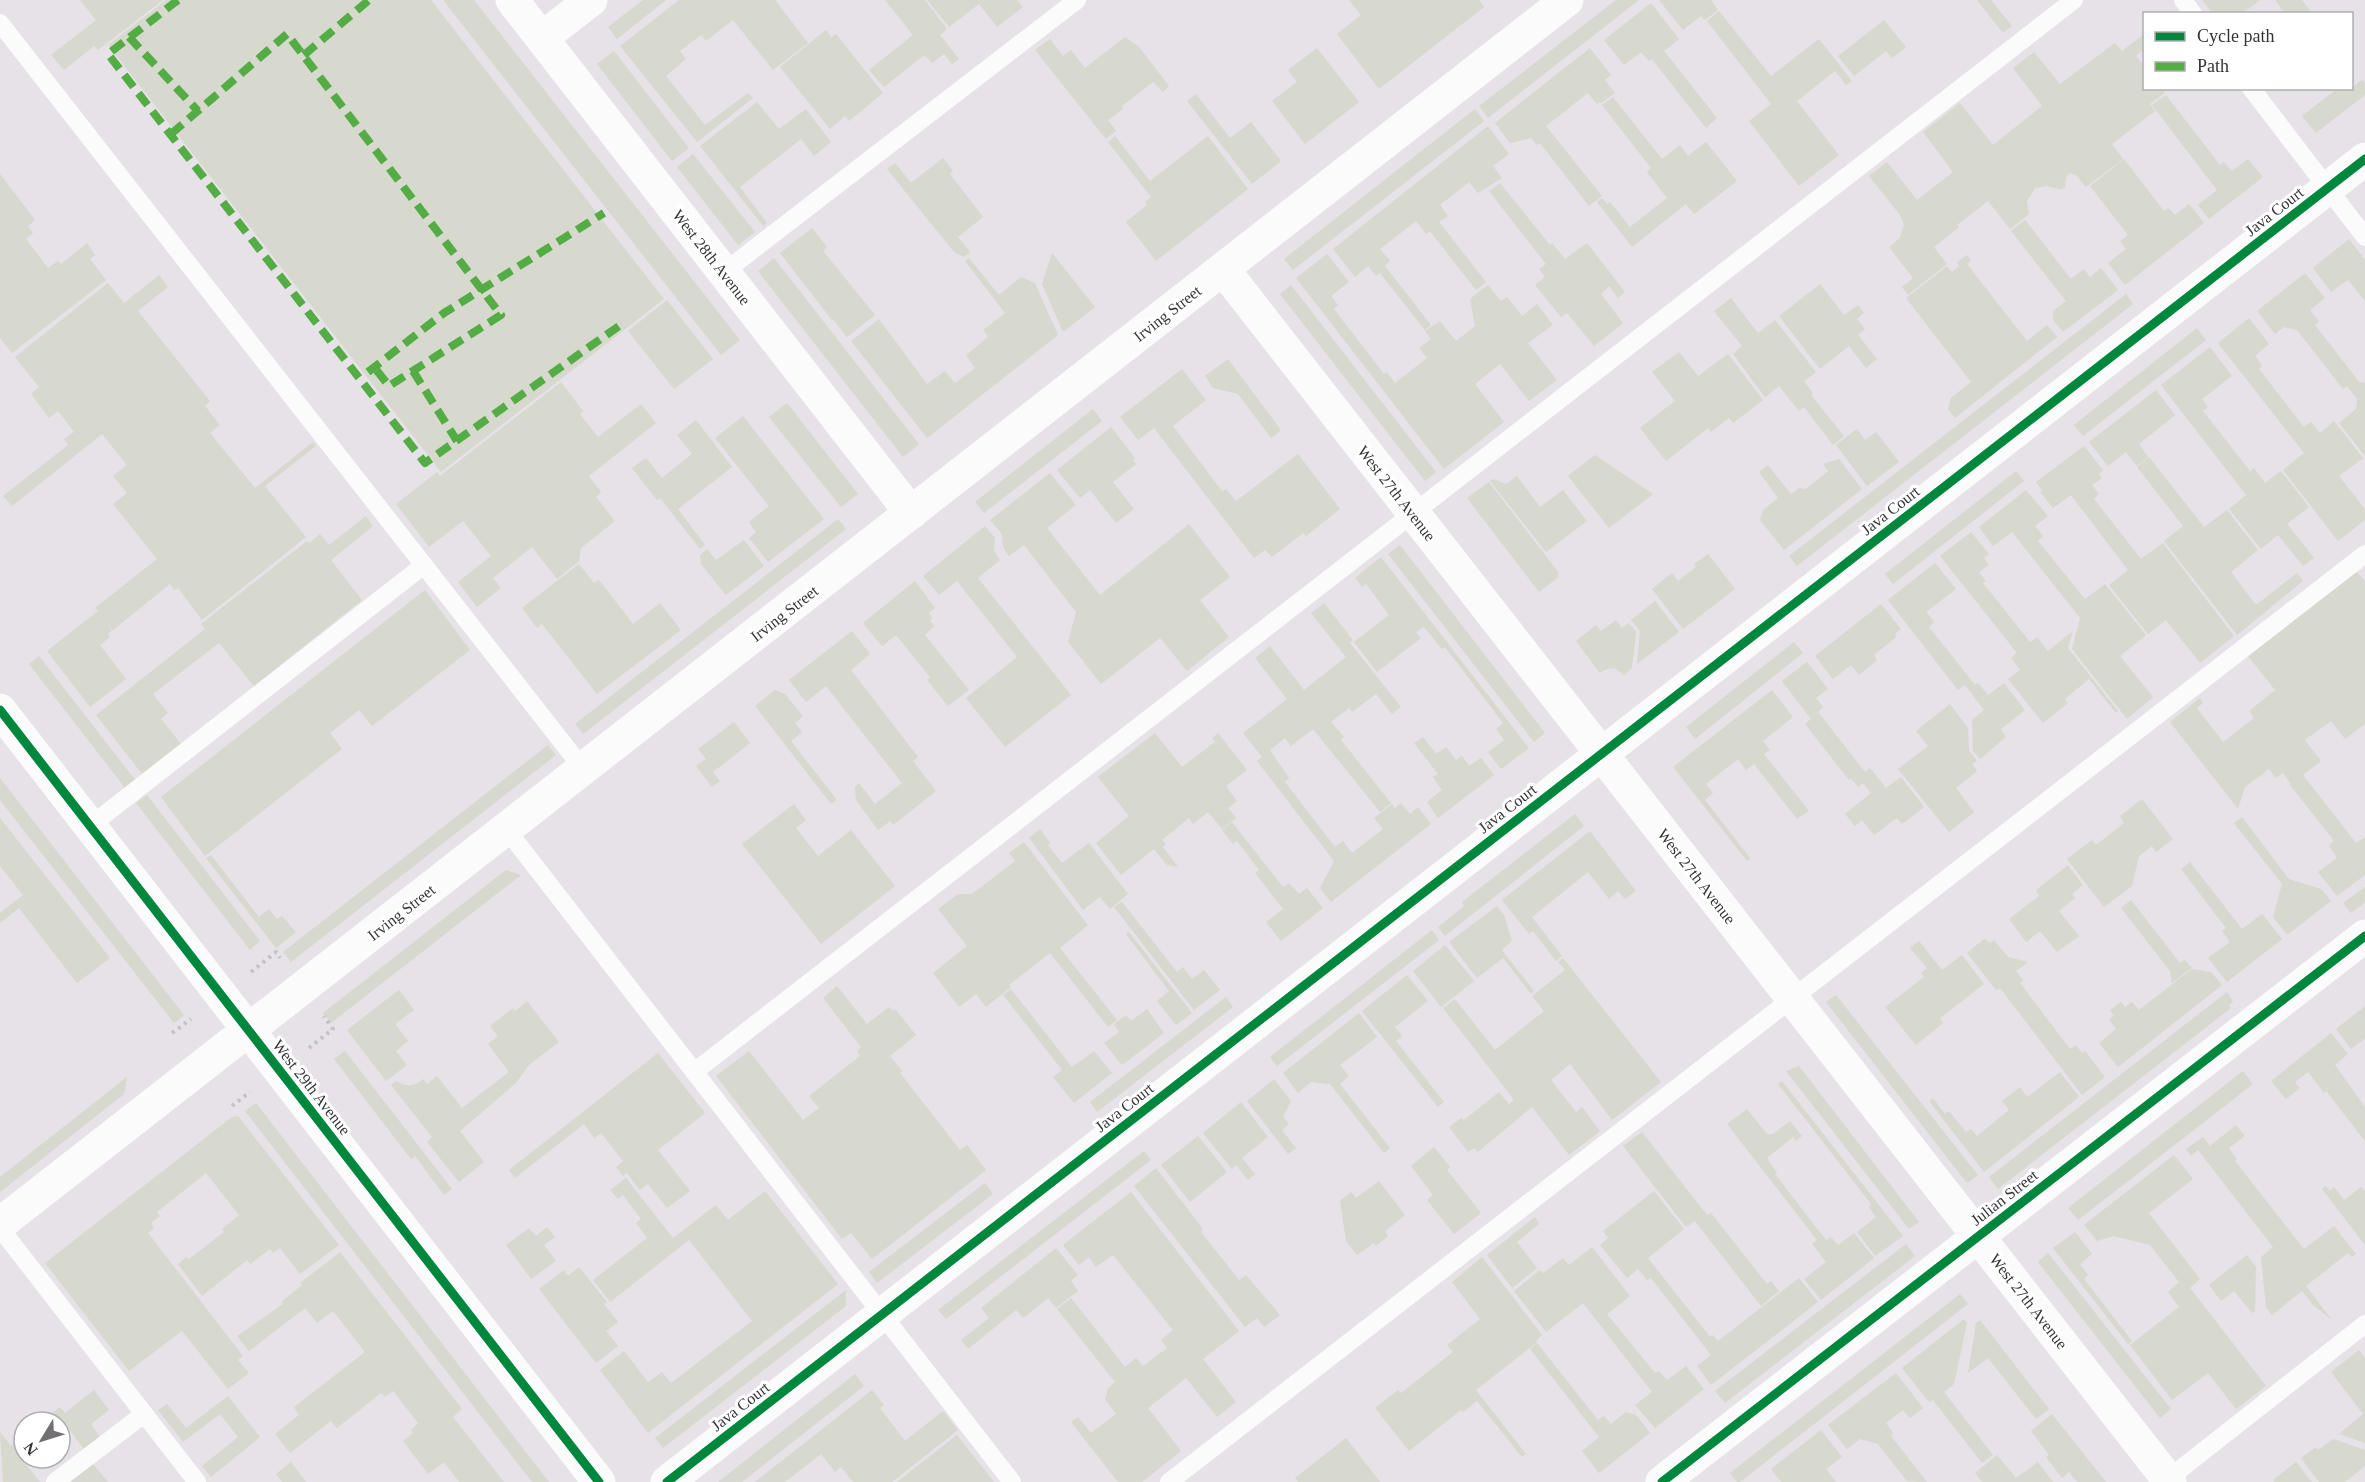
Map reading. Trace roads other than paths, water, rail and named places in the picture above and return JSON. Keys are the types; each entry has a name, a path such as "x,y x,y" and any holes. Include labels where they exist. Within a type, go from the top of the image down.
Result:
{"street":[{"name":"West 28th Avenue","path":"512,0 911,513"},
{"path":"542,38 591,0"},
{"name":"Irving Street","path":"0,1226 1563,1"},
{"name":"Java Court","path":"667,1482 2365,159"},
{"name":"West 27th Avenue","path":"1223,269 2168,1481"},
{"name":"West 29th Avenue","path":"0,710 599,1482"},
{"name":"Julian Street","path":"1662,1482 2365,936"}],"lane":[{"path":"724,272 1077,0"},
{"path":"694,1072 2074,0"},
{"path":"0,22 584,770"},
{"path":"2253,90 2365,237"},
{"path":"1168,1482 2365,554"},
{"path":"90,826 424,565"},
{"path":"507,830 1012,1482"},
{"path":"0,1226 197,1482"},
{"path":"2168,1481 2365,1324"},
{"path":"55,1482 144,1414"}]}
